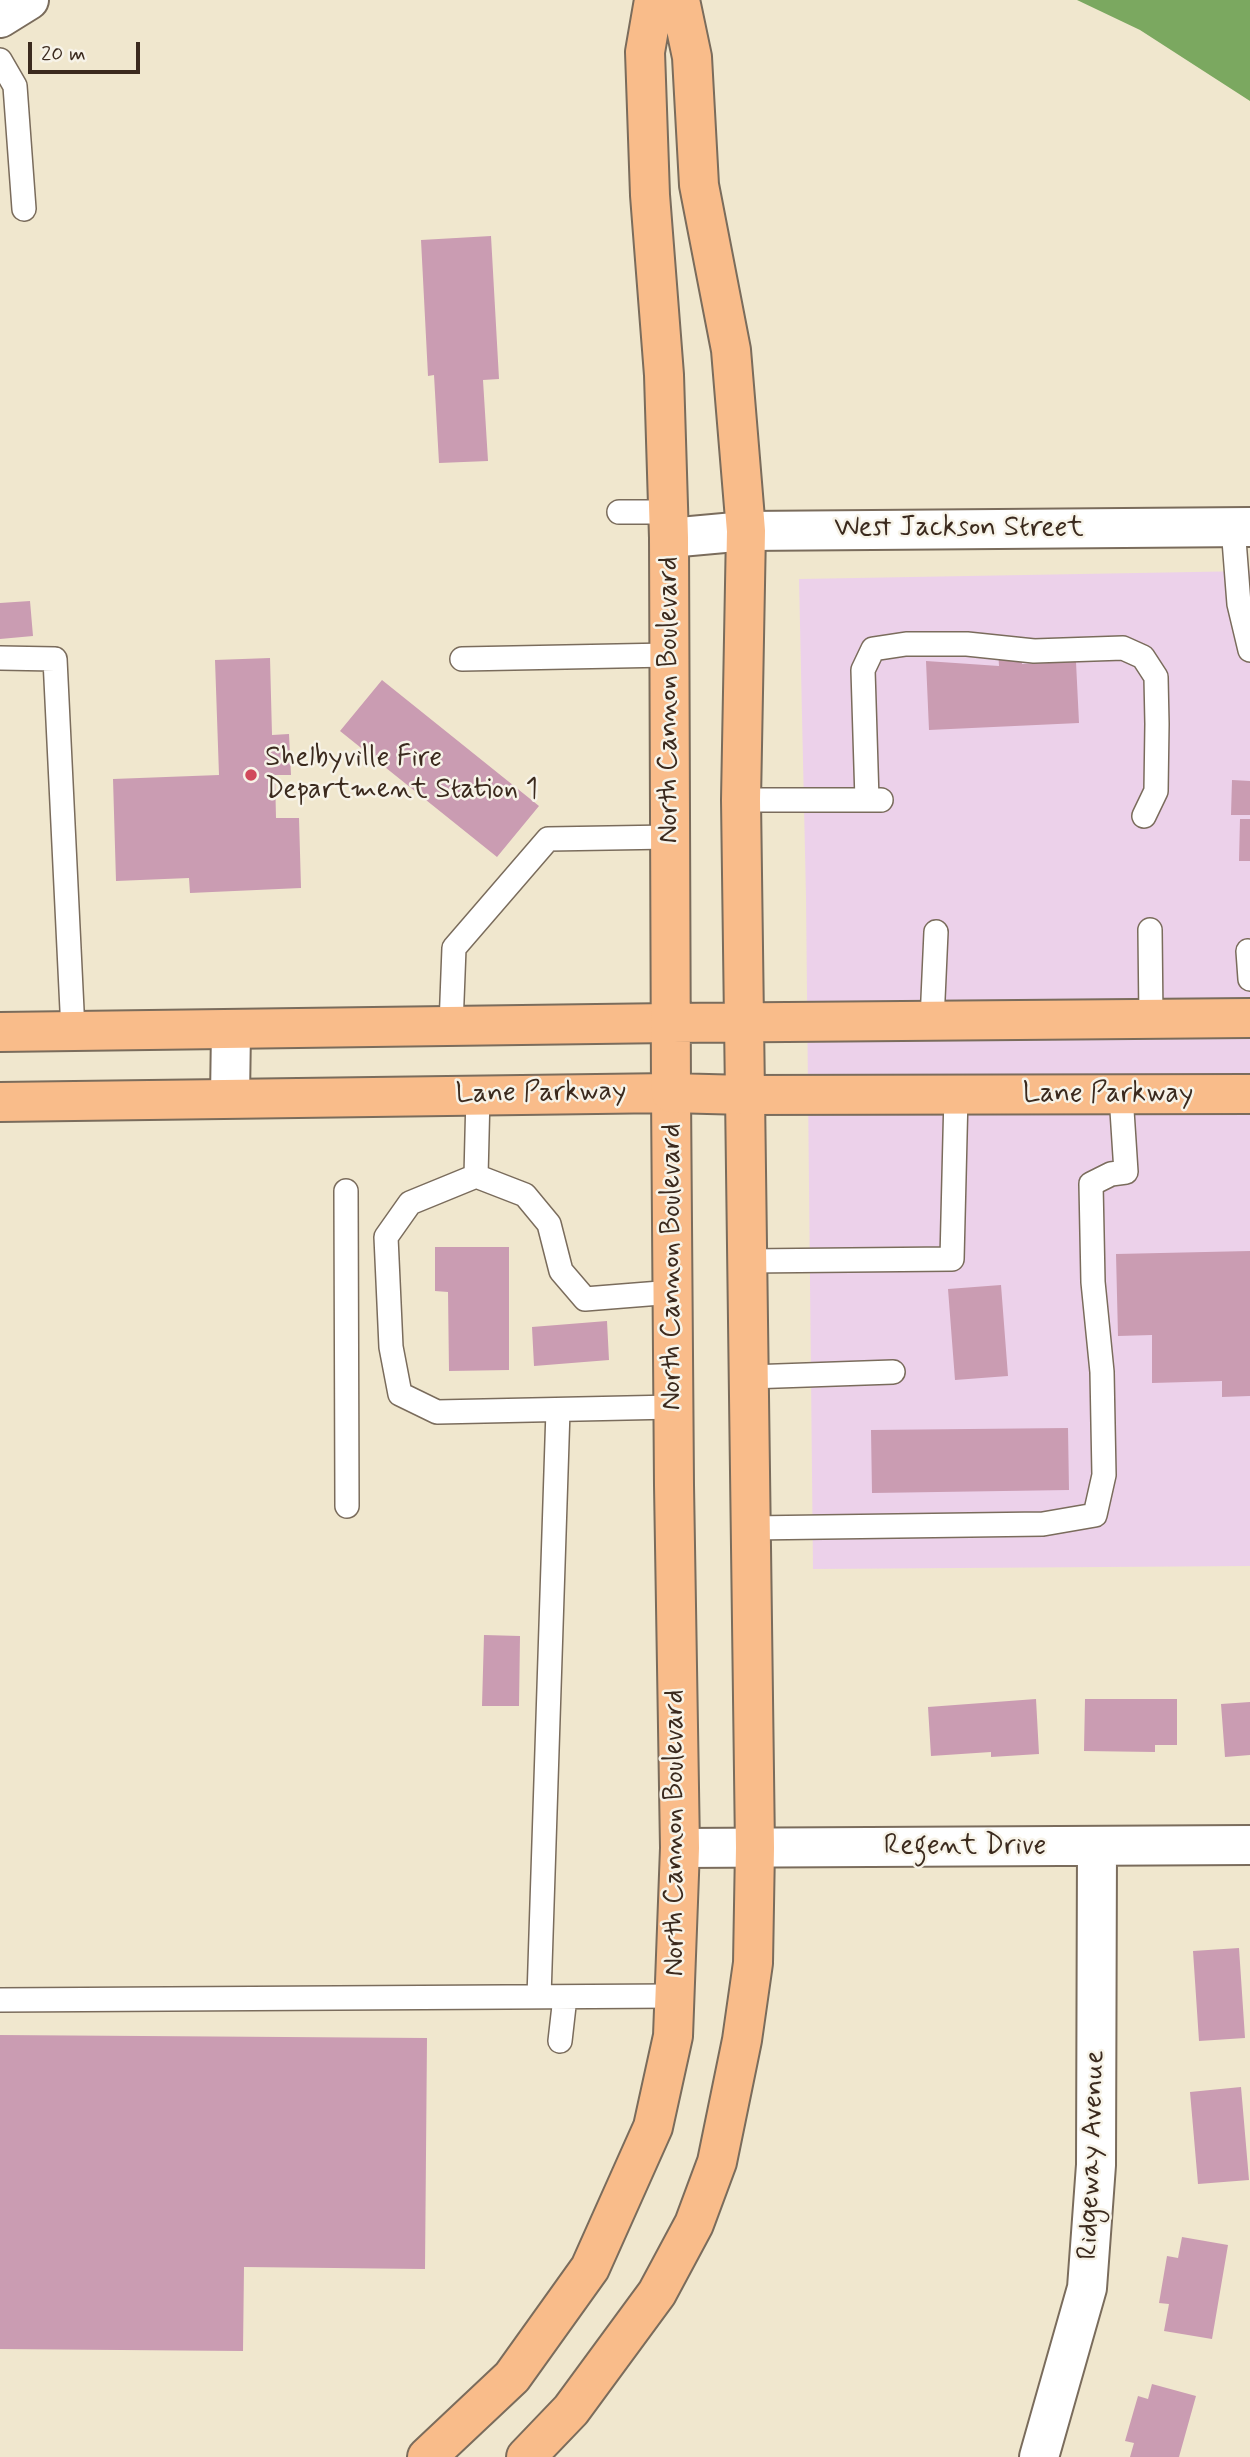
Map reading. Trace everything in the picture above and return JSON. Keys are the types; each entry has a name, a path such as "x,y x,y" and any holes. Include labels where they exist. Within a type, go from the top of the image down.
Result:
{"main road":[{"name":"North Cannon Boulevard","path":"427,2457 512,2377 590,2268 653,2127 673,2036 680,1848 671,1093 668,525 664,375 650,195 645,52 653,0"},
{"path":"526,2457 571,2410 656,2293 694,2224 717,2162 742,2040 753,1963 755,1848 741,800 746,531 731,350 699,185 692,57 680,0"},
{"path":"0,1032 1250,1018"},
{"name":"Lane Parkway","path":"0,1102 671,1093 1250,1094"}],"street":[{"path":"0,18 29,0"},
{"name":"West Jackson Street","path":"668,525 746,531 1241,527"},
{"path":"230,1098 231,1029"},
{"name":"Regent Drive","path":"680,1848 1250,1844"},
{"name":"Ridgeway Avenue","path":"1039,2457 1087,2288 1097,2165 1097,1846"}],"lane":[{"path":"0,60 15,86 8,105 24,209"},
{"path":"620,512 668,525"},
{"path":"1241,527 1239,604 1250,650"},
{"path":"741,800 874,800 863,670 873,649 906,644 967,644 1034,650 1123,648 1143,657 1156,677 1156,791 1144,816"},
{"path":"462,659 669,655"},
{"path":"0,658 55,659 73,1031"},
{"path":"451,1026 454,948 548,839 670,837"},
{"path":"1150,930 1151,1018"},
{"path":"932,1021 936,932"},
{"path":"1248,951 1250,979"},
{"path":"476,1176 478,1095"},
{"path":"748,1261 952,1259 956,1095"},
{"path":"751,1528 1043,1524 1096,1515 1104,1475 1102,1372 1093,1282 1091,1184 1111,1174 1126,1172 1121,1095"},
{"path":"673,1292 585,1299 561,1271 549,1224 525,1195 476,1176 410,1203 386,1237 391,1347 400,1394 437,1412 674,1407"},
{"path":"346,1191 347,1506"},
{"path":"749,1377 893,1372"},
{"path":"539,1997 558,1410"},
{"path":"0,2000 675,1996"},
{"path":"560,2041 565,1997"}],"shaded area":[{"path":"1250,571 1250,1566 813,1569 806,897 799,579"}],"green space":[{"path":"1077,0 1250,0 1250,101 1140,30"}],"building":[{"path":"491,236 499,379 483,380 488,461 439,463 434,375 428,376 421,240"},
{"path":"30,601 33,636 0,639 0,603"},
{"path":"1021,647 1022,664 1076,662 1079,723 929,730 926,661 999,666 998,649"},
{"name":"Shelbyville Fire Department Station 1","path":"270,658 272,735 289,734 291,775 275,775 276,818 299,818 301,888 190,893 189,878 116,881 113,779 219,775 215,660"},
{"path":"382,680 539,806 497,857 340,731"},
{"path":"1232,780 1250,781 1250,815 1231,815"},
{"path":"1240,819 1250,819 1250,861 1239,861"},
{"path":"435,1247 509,1247 509,1370 449,1371 448,1292 435,1291"},
{"path":"1250,1251 1250,1396 1222,1397 1222,1381 1152,1383 1152,1335 1118,1336 1116,1254"},
{"path":"1001,1285 1008,1376 955,1380 948,1289"},
{"path":"607,1321 609,1360 534,1366 532,1327"},
{"path":"1068,1428 1069,1490 872,1493 871,1430"},
{"path":"484,1635 520,1636 519,1706 482,1706"},
{"path":"1036,1699 1039,1754 991,1757 991,1752 931,1756 928,1707"},
{"path":"1085,1699 1177,1699 1177,1745 1155,1745 1155,1752 1084,1751"},
{"path":"1250,1702 1250,1755 1225,1757 1221,1704"},
{"path":"1239,1948 1245,2038 1199,2041 1193,1951"},
{"path":"0,2035 427,2038 425,2269 244,2267 243,2351 0,2349"},
{"path":"1241,2087 1249,2180 1198,2184 1190,2092"},
{"path":"1182,2237 1228,2245 1212,2339 1164,2331 1169,2304 1159,2303 1167,2256 1178,2258"},
{"path":"1152,2384 1196,2396 1179,2457 1130,2457 1134,2443 1125,2441 1138,2396 1148,2399"}],"place":[{"name":"Shelbyville Fire Department Station 1","path":"251,775"}]}
